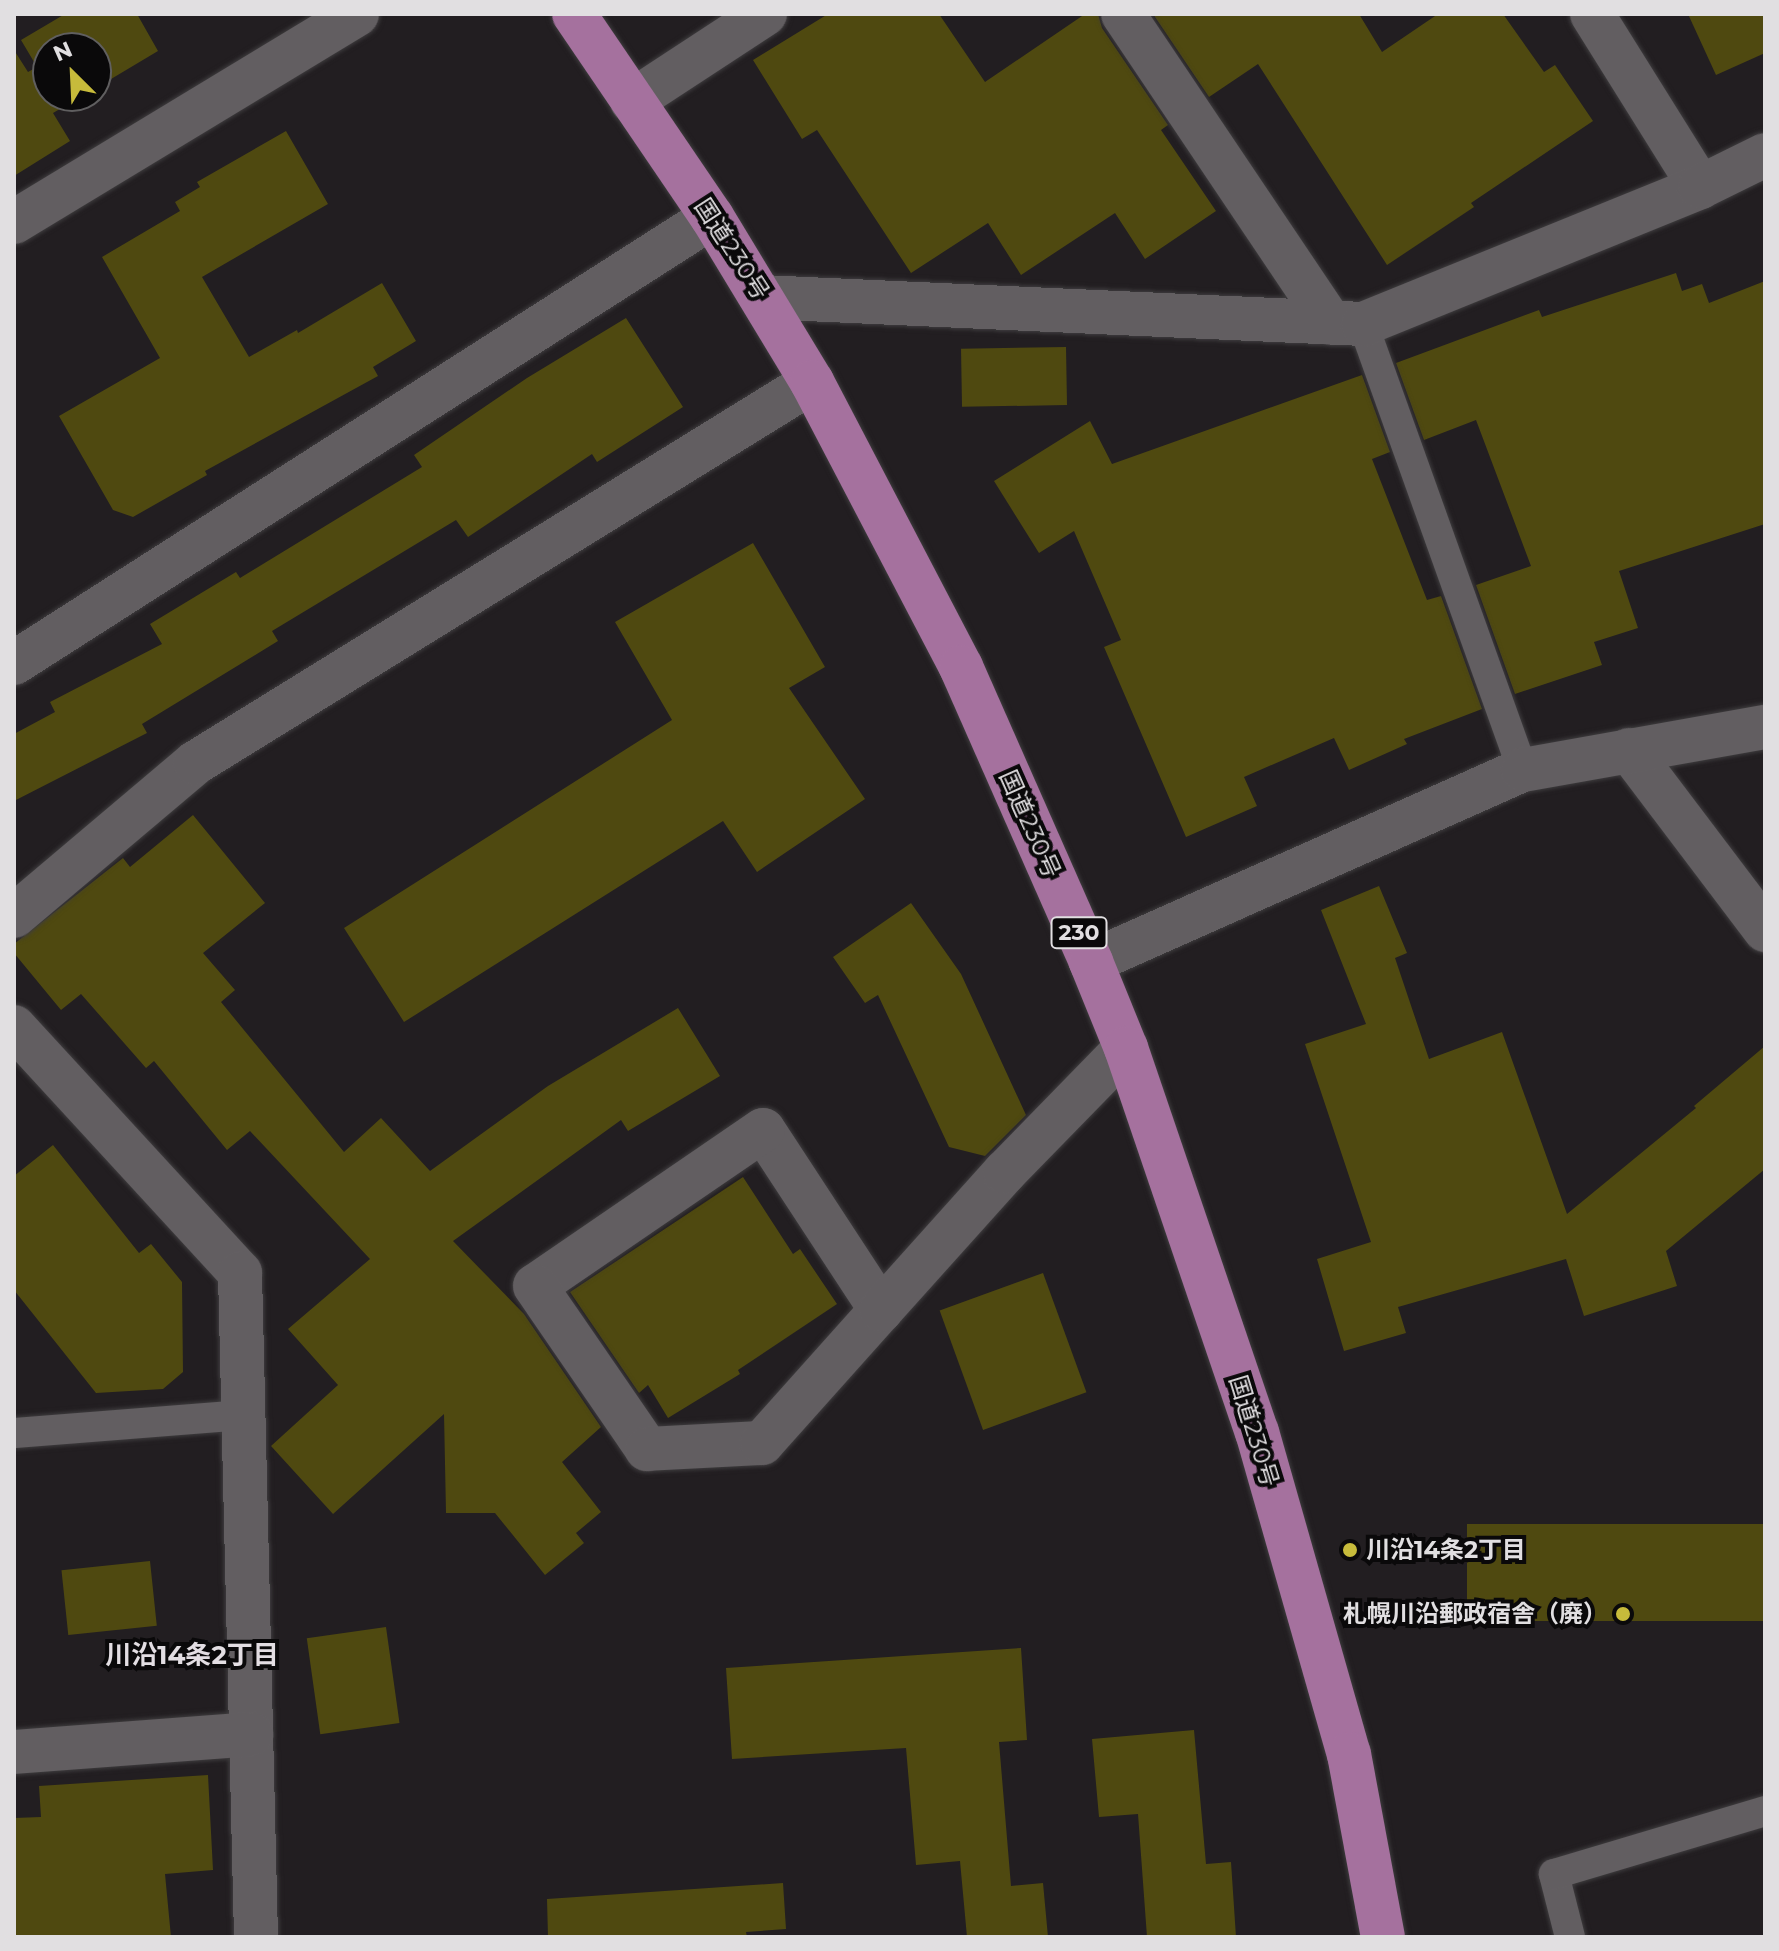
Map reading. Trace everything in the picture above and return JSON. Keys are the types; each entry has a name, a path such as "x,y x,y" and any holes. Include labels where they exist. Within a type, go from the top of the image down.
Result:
{"highway":[{"name":"国道230号","path":"574,14 712,217 812,382 961,667 1091,962 1126,1048 1257,1432 1349,1754 1383,1937"}],"street":[{"path":"14,222 357,14"},
{"path":"632,101 765,14"},
{"path":"1123,14 1347,324"},
{"path":"1592,14 1700,187"},
{"path":"762,297 1347,324 1700,187 1765,155"},
{"path":"14,663 712,217"},
{"path":"14,916 195,763 812,382"},
{"path":"1091,962 1523,770 1765,727"},
{"path":"1629,750 1765,930"},
{"path":"14,1027 240,1273 256,1937"},
{"path":"881,1310 763,1130 535,1286 647,1449 762,1443 1005,1172 1126,1048"},
{"path":"14,1752 251,1734"}],"lane":[{"path":"1347,324 1523,770"},
{"path":"14,1433 244,1415"},
{"path":"1570,1937 1554,1874 1765,1811"}],"building":[{"path":"65,14 137,14 158,51 112,78 112,32 35,32"},
{"path":"828,14 939,14 985,82 1085,14 1098,14 1102,28 1168,125 1161,130 1216,211 1145,259 1115,213 1021,275 988,223 911,273 817,130 802,139 753,60"},
{"path":"1153,14 1359,14 1382,52 1438,14 1503,14 1544,72 1555,65 1593,121 1471,203 1474,207 1387,265 1258,64 1209,97"},
{"path":"1688,14 1765,14 1765,53 1716,75"},
{"path":"32,34 32,59 21,40"},
{"path":"14,50 28,72 32,70 32,112 55,112 70,141 14,176"},
{"path":"286,131 328,204 202,277 249,357 297,330 298,333 382,283 416,341 373,367 378,376 205,471 207,475 133,517 113,510 59,416 160,358 102,257 180,211 175,202 200,187 197,182"},
{"path":"1676,273 1682,291 1702,284 1709,303 1765,281 1765,524 1619,571 1638,628 1594,642 1602,665 1515,694 1476,585 1531,566 1476,420 1424,440 1396,363 1539,310 1542,317"},
{"path":"626,318 683,407 597,462 592,454 468,537 456,520 272,631 278,641 142,724 147,733 14,801 14,734 55,712 50,702 162,644 150,624 236,572 240,578 422,467 414,455 527,378"},
{"path":"1066,347 1067,405 962,407 961,349"},
{"path":"1362,375 1390,452 1372,459 1427,600 1441,596 1482,709 1404,739 1407,744 1349,770 1334,738 1244,777 1257,806 1186,837 1104,647 1121,640 1074,531 1039,553 994,481 1090,421 1112,464"},
{"path":"753,543 825,667 789,688 865,799 757,872 723,821 404,1022 344,928 672,720 615,622"},
{"path":"193,815 265,903 203,953 235,990 221,1002 344,1152 381,1118 430,1171 548,1086 678,1008 720,1076 628,1131 621,1120 453,1241 524,1314 601,1427 562,1462 601,1512 576,1533 584,1543 545,1575 495,1513 446,1513 444,1414 333,1514 271,1446 338,1385 288,1329 370,1259 250,1131 227,1150 154,1061 146,1068 81,994 61,1010 14,953 14,944 123,858 130,867"},
{"path":"1379,886 1407,953 1395,958 1429,1059 1502,1032 1567,1214 1696,1108 1694,1106 1765,1046 1765,1169 1666,1251 1677,1286 1584,1316 1566,1259 1398,1307 1406,1333 1344,1351 1317,1259 1371,1242 1305,1044 1366,1024 1321,910"},
{"path":"911,903 961,974 1026,1115 985,1156 949,1147 878,995 865,1003 833,957"},
{"path":"53,1145 139,1253 151,1244 182,1282 183,1372 163,1389 96,1393 14,1290 14,1176"},
{"path":"743,1177 793,1254 800,1249 837,1304 738,1370 740,1374 668,1418 648,1385 639,1393 570,1292"},
{"path":"1043,1273 1086,1392 983,1430 940,1311"},
{"path":"1467,1524 1765,1524 1765,1621 1467,1621"},
{"path":"150,1561 157,1626 68,1635 61,1570"},
{"path":"386,1627 399,1723 320,1734 307,1638"},
{"path":"1021,1648 1027,1740 999,1742 1011,1886 1043,1883 1048,1937 967,1937 960,1861 916,1865 906,1748 732,1759 726,1668"},
{"path":"1194,1730 1206,1864 1231,1862 1236,1937 1147,1937 1138,1814 1099,1817 1092,1739"},
{"path":"208,1775 213,1870 165,1874 171,1937 14,1937 14,1818 41,1817 39,1786"},
{"path":"783,1883 786,1929 746,1932 747,1937 548,1937 547,1899"}],"place":[{"name":"川沿14条2丁目","path":"1350,1550"},
{"name":"札幌川沿郵政宿舎（廃）","path":"1623,1614"}],"district":[{"name":"川沿14条2丁目","path":"192,1656"}]}
